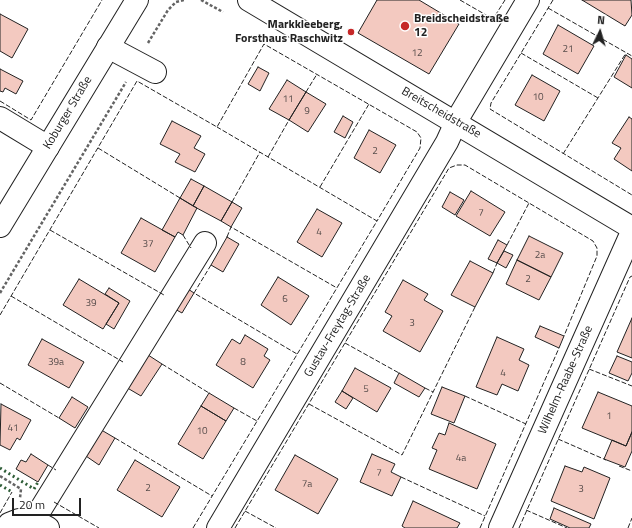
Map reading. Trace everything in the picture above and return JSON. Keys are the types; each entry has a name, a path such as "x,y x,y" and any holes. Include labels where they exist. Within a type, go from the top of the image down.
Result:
{"street":[{"name":"Koburger Straße","path":"0,226 137,0"},
{"name":"Breitscheidstraße","path":"249,0 632,228"},
{"name":"Gustav-Freytag-Straße","path":"218,528 528,0"},
{"path":"108,47 146,67"},
{"path":"0,118 48,147"},
{"name":"Wilhelm-Raabe-Straße","path":"500,528 632,232"},
{"path":"27,524 205,243"}],"path":[{"path":"0,293 146,67 168,10 176,2 184,0"},
{"path":"201,0 223,12"},
{"path":"0,476 21,489 27,524"}],"building":[{"path":"377,0 419,0 459,24 429,74 358,33"},
{"path":"582,0 631,0 632,15 625,26"},
{"path":"0,14 28,29 12,58 0,51"},
{"path":"558,25 594,46 578,74 543,54"},
{"path":"626,55 632,59 632,88 614,77"},
{"path":"258,67 269,73 260,91 248,84"},
{"path":"0,69 23,81 16,94 5,88 3,92 0,91"},
{"path":"532,75 560,91 544,121 515,105"},
{"path":"287,80 306,92 289,120 269,109"},
{"path":"306,92 326,104 308,132 289,120"},
{"path":"343,116 353,122 345,138 334,132"},
{"path":"629,117 632,119 632,171 614,159 621,148 612,143"},
{"path":"172,121 201,136 194,148 205,154 195,172 175,162 180,154 160,144"},
{"path":"369,130 396,145 380,173 354,158"},
{"path":"191,179 204,186 193,206 180,198"},
{"path":"204,186 232,202 221,221 193,206"},
{"path":"471,191 505,212 490,236 456,216"},
{"path":"450,192 464,200 455,215 442,207"},
{"path":"180,198 197,208 183,235 178,232 175,237 162,230"},
{"path":"232,202 242,208 231,227 221,221"},
{"path":"317,209 342,223 322,257 297,242"},
{"path":"141,218 175,237 155,272 121,253"},
{"path":"529,236 563,253 551,277 517,260"},
{"path":"227,237 239,244 223,272 211,265"},
{"path":"498,240 507,245 497,263 488,259"},
{"path":"504,251 513,255 506,268 497,263"},
{"path":"517,260 551,277 539,300 506,284"},
{"path":"470,261 493,273 475,307 451,295"},
{"path":"278,277 309,296 291,325 261,305"},
{"path":"79,279 119,303 103,329 63,305"},
{"path":"403,280 428,294 424,300 443,311 420,352 383,331 392,316 385,312"},
{"path":"185,287 194,293 182,313 173,308"},
{"path":"109,288 130,301 114,329 106,324 119,303 105,294"},
{"path":"632,318 632,358 617,352"},
{"path":"540,326 564,336 559,348 535,337"},
{"path":"245,335 268,349 264,356 270,360 253,388 216,365 232,339 240,344"},
{"path":"497,337 524,349 519,360 529,365 518,391 502,384 497,395 476,387"},
{"path":"42,339 84,362 69,388 28,365"},
{"path":"145,353 162,364 141,396 124,386"},
{"path":"617,356 632,362 632,373 628,381 609,373"},
{"path":"355,368 391,388 377,412 342,391"},
{"path":"399,373 425,388 419,397 394,383"},
{"path":"442,387 465,396 454,423 431,414"},
{"path":"342,391 353,398 346,409 335,402"},
{"path":"598,392 632,406 632,432 626,446 582,428"},
{"path":"209,393 234,408 226,421 201,406"},
{"path":"72,397 88,407 75,428 59,418"},
{"path":"1,404 31,420 20,440 17,438 10,450 0,445"},
{"path":"201,406 226,421 203,459 178,444"},
{"path":"449,423 496,444 477,489 429,469 437,450 432,448 439,433 445,435"},
{"path":"98,428 115,438 99,465 83,454"},
{"path":"632,432 632,451 625,467 604,459 612,440 626,446"},
{"path":"31,454 48,465 38,482 16,469 21,460 26,462"},
{"path":"372,454 395,464 391,472 401,477 392,496 360,482"},
{"path":"295,455 338,479 318,514 275,490"},
{"path":"135,460 180,487 162,517 117,490"},
{"path":"565,466 582,472 584,467 610,478 594,519 551,501"},
{"path":"413,501 460,523 457,528 405,528 402,526"},
{"path":"554,508 591,524 589,528 570,528 550,519"}],"hedge":[{"path":"0,468 34,489 38,482"},
{"path":"0,485 12,492"}],"fence":[{"path":"0,101 31,120 102,0"},
{"path":"460,0 493,19 505,0"},
{"path":"553,0 491,103 490,109 632,195"},
{"path":"548,8 632,56"},
{"path":"0,315 137,81 217,127 264,44 417,132 421,138 420,148 377,221"},
{"path":"521,53 598,98"},
{"path":"563,154 626,53"},
{"path":"306,92 317,74"},
{"path":"320,187 369,104"},
{"path":"268,157 289,120"},
{"path":"193,528 377,221 217,127"},
{"path":"98,148 180,198"},
{"path":"232,202 260,152"},
{"path":"235,528 449,168 457,165 465,165 593,241 597,248 597,256 564,336"},
{"path":"507,245 529,203"},
{"path":"227,237 231,227 337,288"},
{"path":"50,230 164,295"},
{"path":"183,235 191,248"},
{"path":"493,273 497,263"},
{"path":"211,265 194,293 297,354"},
{"path":"519,528 630,277 632,276"},
{"path":"11,296 123,362"},
{"path":"309,404 402,455 475,307"},
{"path":"345,343 399,373"},
{"path":"480,528 559,348"},
{"path":"162,364 209,393"},
{"path":"589,369 632,386"},
{"path":"0,383 59,418"},
{"path":"425,388 433,392"},
{"path":"465,396 526,424"},
{"path":"234,408 257,421"},
{"path":"115,438 212,496"},
{"path":"558,439 606,460"},
{"path":"48,465 56,470"},
{"path":"619,466 632,471"},
{"path":"401,477 485,516"},
{"path":"0,513 12,492"},
{"path":"54,502 99,528"},
{"path":"526,510 567,528"},
{"path":"245,511 276,528"},
{"path":"628,528 632,518"}],"place":[{"name":"Breidscheidstraße 12","path":"405,26"},
{"name":"Markkleeberg, Forsthaus Raschwitz","path":"351,32"}]}
